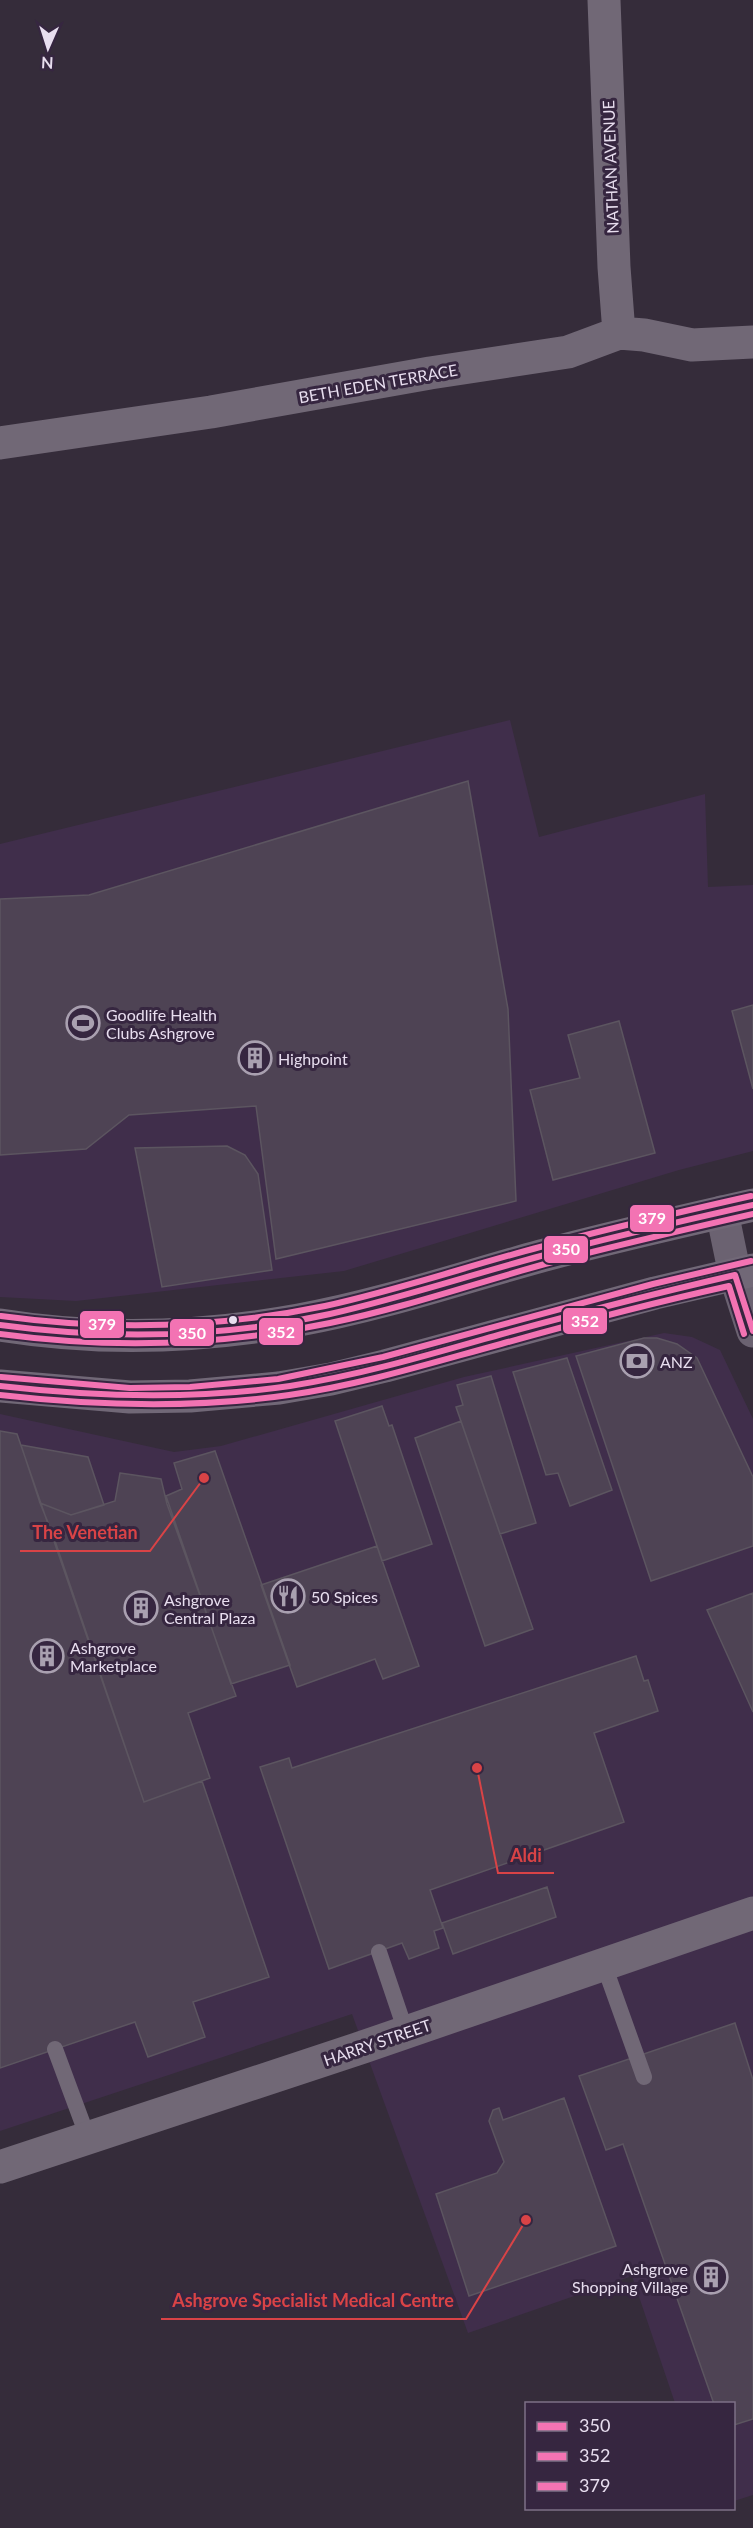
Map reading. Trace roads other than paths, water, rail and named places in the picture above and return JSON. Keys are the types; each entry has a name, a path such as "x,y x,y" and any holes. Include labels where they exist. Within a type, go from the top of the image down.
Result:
{"main road":[{"path":"0,1325 120,1336 172,1335 299,1320 356,1307 654,1226 753,1205"},
{"path":"722,1212 744,1273 753,1331"},
{"path":"0,1386 130,1397 200,1395 279,1388 385,1366 655,1293 744,1273"}],"street":[{"name":"NATHAN AVENUE","path":"604,0 614,267 619,333"},
{"name":"BETH EDEN TERRACE","path":"0,442 211,412 430,373 568,352 619,333 692,345 753,342"},
{"name":"HARRY STREET","path":"0,2167 753,1913"}],"lane":[{"path":"379,1952 405,2032"},
{"path":"604,1965 644,2077"},
{"path":"55,2049 88,2138"}],"place":[{"name":"Goodlife Health Clubs Ashgrove","path":"83,1023"},
{"name":"Highpoint","path":"255,1058"},
{"name":"ANZ","path":"637,1361"},
{"name":"The Venetian","path":"204,1478"},
{"name":"50 Spices","path":"288,1596"},
{"name":"Ashgrove Central Plaza","path":"141,1608"},
{"name":"Ashgrove Marketplace","path":"47,1656"},
{"name":"Aldi","path":"477,1768"},
{"name":"Ashgrove Specialist Medical Centre","path":"526,2220"},
{"name":"Ashgrove Shopping Village","path":"711,2277"}]}
